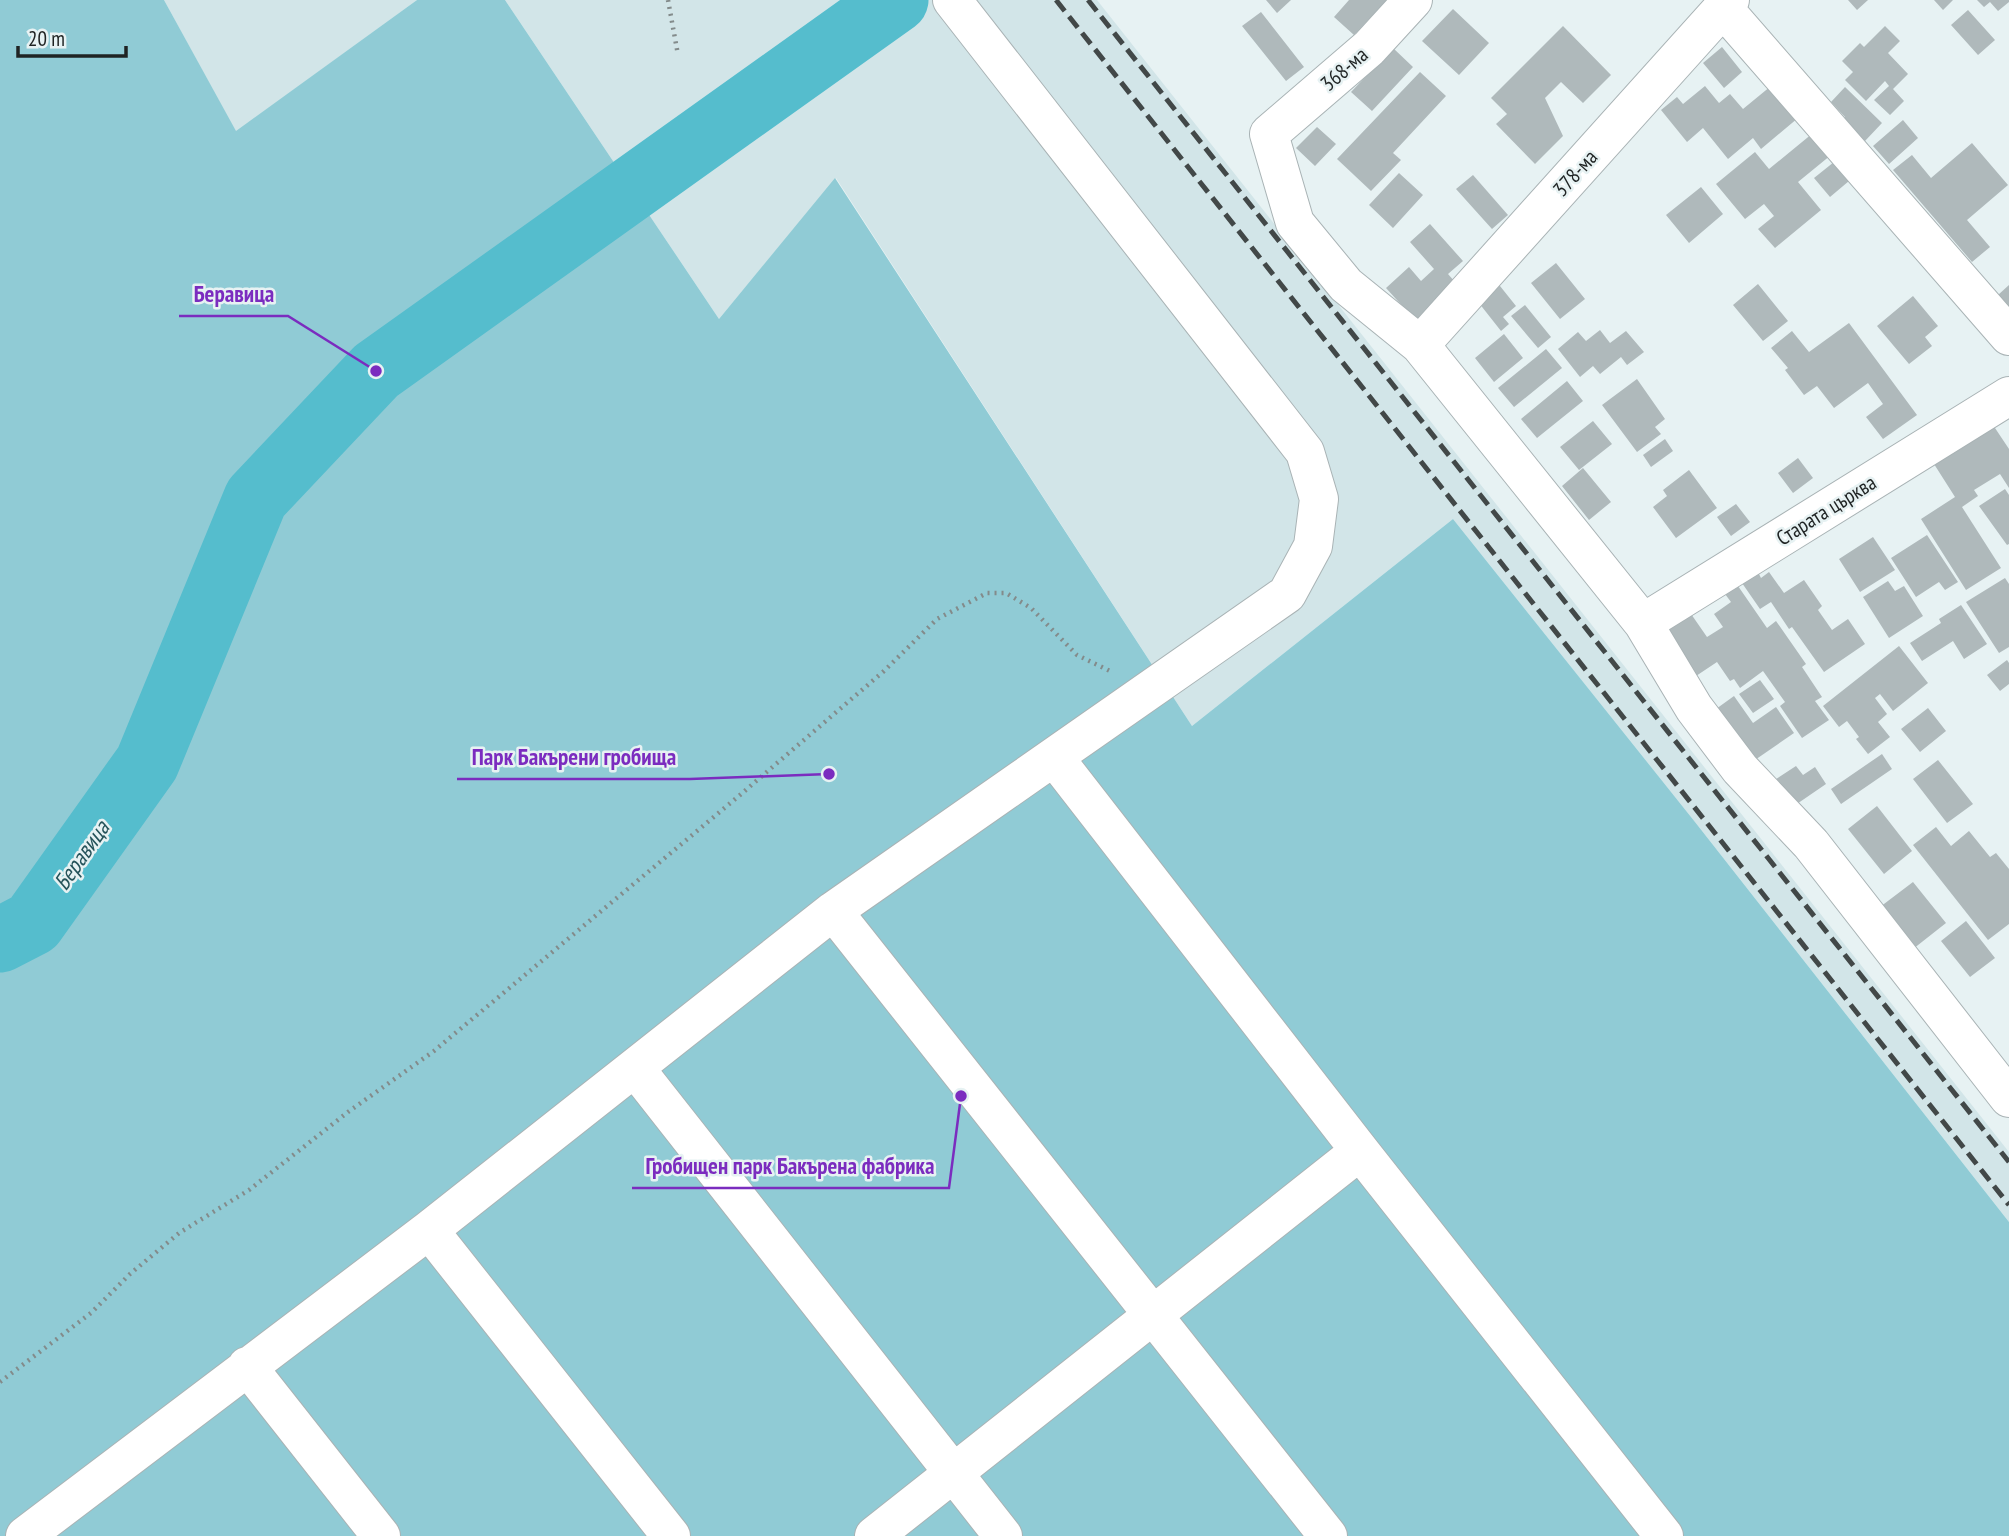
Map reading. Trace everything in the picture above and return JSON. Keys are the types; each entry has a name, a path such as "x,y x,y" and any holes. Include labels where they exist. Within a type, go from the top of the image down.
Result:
{"street":[{"name":"368-ма","path":"1413,0 1369,48 1269,134 1295,223 1346,285 1420,345"},
{"path":"1727,4 2009,336"},
{"name":"378-ма","path":"1420,345 1727,4"},
{"path":"36,1533 247,1366 429,1230 833,911 1287,594 1313,546 1319,499 1305,452 958,7"},
{"path":"1420,345 1643,623 1694,708 1740,769 1811,844 2009,1098"},
{"name":"Старата църква","path":"1643,623 2009,397"},
{"path":"1054,757 1664,1536"},
{"path":"833,911 1328,1536"},
{"path":"635,1068 1003,1536"},
{"path":"874,1536 1360,1151"},
{"path":"429,1230 671,1536"},
{"path":"247,1366 381,1536"}],"path":[{"path":"667,0 678,55"},
{"path":"0,1381 91,1313 179,1233 249,1190 348,1112 434,1051 740,795 884,671 937,619 988,593 1006,593 1031,608 1076,655 1154,687"}],"shaded area":[{"path":"0,0 164,0 236,131 417,0 505,0 719,319 835,178 1192,726 1453,519 2009,1222 2009,1536 0,1536"},
{"path":"164,0 417,0 236,132"},
{"path":"505,0 1097,0 2009,1152 2009,1222 1453,519 1192,726 836,178 719,319"}],"building":[{"path":"1266,0 1291,0 1277,13"},
{"path":"1349,0 1387,0 1354,35 1334,17"},
{"path":"1848,0 1868,0 1857,10"},
{"path":"1934,0 1953,0 1943,10"},
{"path":"1977,0 2009,2 1998,11 1990,2 1984,7"},
{"path":"1453,9 1489,43 1459,75 1422,41"},
{"path":"1968,10 1995,40 1978,55 1951,25"},
{"path":"1261,12 1304,67 1286,81 1242,26"},
{"path":"1563,26 1611,75 1583,103 1561,82 1545,98 1563,136 1535,164 1496,124 1507,114 1491,98"},
{"path":"1885,26 1900,41 1888,53 1908,74 1893,89 1904,101 1890,115 1874,100 1889,86 1885,81 1866,101 1845,80 1853,72 1842,61 1860,43 1864,47"},
{"path":"1722,47 1742,72 1724,88 1703,63"},
{"path":"1393,48 1413,67 1372,111 1351,92"},
{"path":"1420,72 1446,96 1393,153 1401,160 1371,191 1337,159"},
{"path":"1705,86 1719,103 1730,94 1743,109 1771,86 1798,118 1761,149 1753,138 1728,159 1703,128 1687,142 1661,110 1677,97 1683,104"},
{"path":"1845,87 1882,123 1865,141 1843,119 1845,117 1831,102"},
{"path":"1903,120 1918,138 1889,164 1873,146"},
{"path":"1317,127 1336,144 1315,166 1296,148"},
{"path":"1813,133 1831,155 1798,182 1821,210 1775,248 1758,229 1774,216 1764,204 1745,219 1716,184 1755,152 1769,169"},
{"path":"1972,143 2008,185 1967,220 1990,247 1972,262 1893,170 1912,155 1931,178"},
{"path":"1834,162 1849,181 1830,197 1814,178"},
{"path":"1399,173 1423,195 1393,228 1369,205"},
{"path":"1473,175 1508,215 1492,229 1456,189"},
{"path":"1701,187 1723,214 1689,243 1666,215"},
{"path":"1430,224 1463,261 1448,274 1455,282 1436,298 1439,301 1416,321 1386,288 1409,267 1421,281 1434,269 1410,242"},
{"path":"1556,263 1585,299 1560,319 1531,283"},
{"path":"1496,281 1516,306 1503,317 1509,324 1501,331 1475,298"},
{"path":"1758,284 1788,321 1763,341 1733,305"},
{"path":"2009,285 2009,308 1998,295"},
{"path":"1913,296 1938,326 1925,337 1932,346 1909,364 1877,326"},
{"path":"1525,305 1551,337 1538,348 1511,316"},
{"path":"1849,323 1917,415 1883,439 1866,417 1883,404 1868,383 1834,408 1817,386 1804,395 1785,370 1788,368 1771,348 1792,331 1809,352"},
{"path":"1600,330 1610,343 1626,331 1644,352 1627,365 1621,357 1600,374 1593,366 1580,377 1558,349 1578,332 1586,341"},
{"path":"1504,334 1523,358 1494,382 1475,358"},
{"path":"1546,349 1562,368 1514,407 1498,388"},
{"path":"1637,379 1665,419 1655,427 1661,434 1637,452 1602,405"},
{"path":"1567,381 1583,401 1537,438 1521,419"},
{"path":"1593,421 1612,444 1579,470 1560,447"},
{"path":"1993,425 2009,449 2009,488 2000,474 1974,490 1978,496 1962,507 2001,568 1966,590 1921,519 1955,497 1934,464"},
{"path":"1665,439 1673,451 1651,467 1643,455"},
{"path":"1798,458 1813,478 1793,493 1778,473"},
{"path":"1583,468 1611,502 1589,520 1562,486"},
{"path":"1689,470 1717,508 1676,538 1653,507 1667,496 1663,490"},
{"path":"2005,489 2009,495 2007,545 1979,506"},
{"path":"1736,504 1750,522 1731,536 1717,517"},
{"path":"1927,535 1958,582 1945,590 1939,582 1916,597 1891,558"},
{"path":"1873,537 1895,570 1860,592 1839,559"},
{"path":"1758,572 1761,578 1769,572 1784,593 1804,580 1822,606 1818,610 1832,630 1848,619 1865,644 1824,672 1771,602 1760,609 1742,583"},
{"path":"2005,578 2009,584 2009,647 1999,653 1966,602"},
{"path":"1888,581 1895,591 1904,586 1923,616 1889,638 1863,597"},
{"path":"1738,586 1767,628 1776,621 1806,664 1802,667 1822,697 1815,701 1829,720 1802,738 1780,706 1785,702 1763,671 1740,688 1734,679 1730,681 1717,662 1696,676 1664,629 1689,611 1707,637 1723,627 1714,614 1731,602 1725,594"},
{"path":"1961,605 1987,644 1964,659 1953,641 1922,661 1910,643 1941,623 1939,619"},
{"path":"1899,646 1928,683 1893,711 1880,694 1875,698 1887,714 1878,722 1890,737 1868,754 1847,721 1839,727 1823,706"},
{"path":"2007,660 2009,684 2000,691 1987,675"},
{"path":"1760,680 1774,699 1753,713 1739,694"},
{"path":"1734,696 1753,723 1776,707 1794,733 1752,762 1716,709"},
{"path":"1928,708 1946,731 1920,752 1901,729"},
{"path":"1882,754 1892,769 1841,804 1831,789"},
{"path":"1938,760 1973,804 1947,823 1913,779"},
{"path":"1796,766 1803,775 1815,767 1826,784 1791,808 1773,781"},
{"path":"1877,806 1912,851 1884,874 1848,829"},
{"path":"1936,827 1951,846 1969,831 1990,857 1996,853 2009,869 2009,924 1988,940 1913,845"},
{"path":"1913,882 1946,923 1913,949 1880,907"},
{"path":"1966,921 1995,958 1970,977 1941,941"}],"waterway":[{"name":"Беравица","path":"0,940 33,923 147,763 256,498 376,371 896,0"}],"railway":[{"path":"1056,0 2009,1205"},
{"path":"1088,0 2009,1162"}],"place":[{"name":"Беравица","path":"376,371"},
{"name":"Парк Бакърени гробища","path":"829,774"},
{"name":"Гробищен парк Бакърена фабрика","path":"961,1096"}]}
